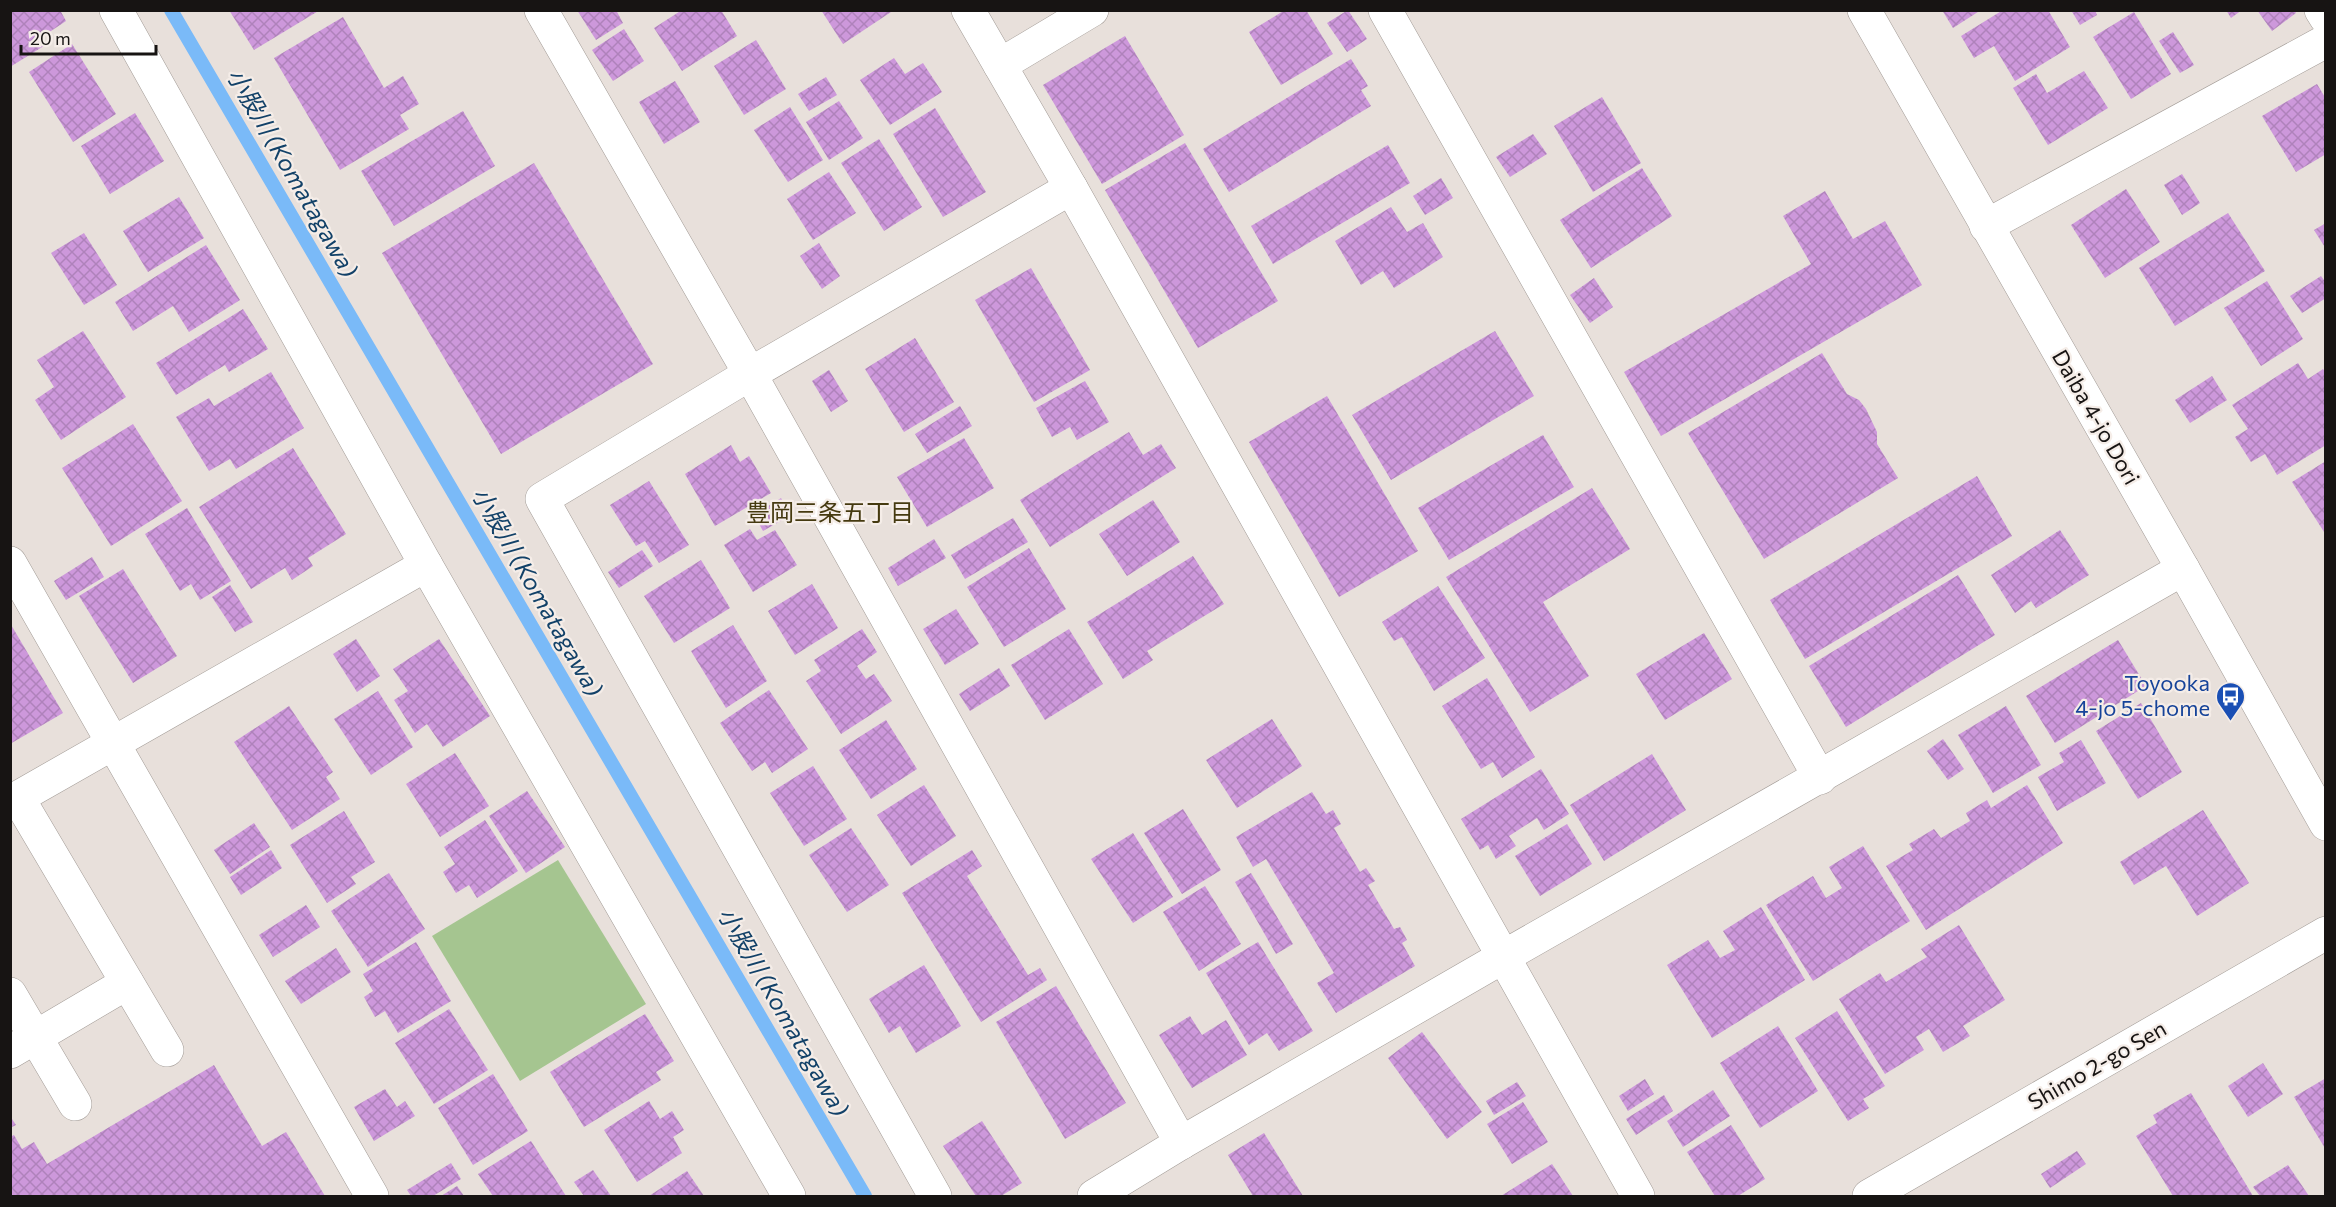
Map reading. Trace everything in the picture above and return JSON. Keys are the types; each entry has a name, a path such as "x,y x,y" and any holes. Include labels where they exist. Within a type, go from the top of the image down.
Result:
{"street":[{"path":"116,10 426,565 789,1197"},
{"path":"541,10 750,374 1180,1143"},
{"path":"968,10 1071,188 1638,1197"},
{"path":"1000,65 1092,10"},
{"path":"1385,10 1820,778"},
{"name":"Daiba 4-jo Dori","path":"1864,10 2183,569 2325,824"},
{"path":"2321,10 2325,18"},
{"path":"1986,226 2325,41"},
{"path":"935,1197 542,500 750,374 1071,188"},
{"path":"10,563 372,1197"},
{"path":"167,1050 14,800 426,565"},
{"path":"1094,1197 1180,1143 2183,569"},
{"name":"Shimo 2-go Sen","path":"1869,1197 2325,933"},
{"path":"23,1044 127,983"},
{"path":"10,994 23,1044 75,1104"}],"green space":[{"path":"558,860 646,1004 520,1081 432,936"}],"building":[{"path":"10,10 60,10 66,21 42,37 47,44 10,67"},
{"path":"229,10 320,10 254,50"},
{"path":"577,10 616,10 623,23 596,40"},
{"path":"682,10 721,10 737,36 682,71 654,28"},
{"path":"821,10 890,10 891,12 843,44"},
{"path":"1285,10 1306,10 1333,54 1281,85 1249,32"},
{"path":"1348,10 1367,39 1347,52 1327,23"},
{"path":"1942,10 1981,10 1953,28"},
{"path":"2003,10 2048,10 2070,47 2015,81 1994,46 1974,58 1961,36"},
{"path":"2071,10 2095,10 2097,15 2080,25"},
{"path":"2226,10 2242,10 2231,18"},
{"path":"2257,10 2294,10 2296,13 2272,31"},
{"path":"2134,12 2171,74 2131,99 2093,37"},
{"path":"343,17 384,88 403,76 419,104 400,115 409,129 340,170 274,58"},
{"path":"624,29 644,61 613,81 592,50"},
{"path":"2173,32 2194,65 2180,73 2159,41"},
{"path":"1125,36 1184,135 1102,184 1043,85"},
{"path":"756,40 786,89 744,115 714,66"},
{"path":"72,44 116,114 73,142 29,72"},
{"path":"894,58 905,74 923,63 942,92 890,125 860,80"},
{"path":"1351,59 1368,86 1361,90 1371,106 1229,192 1203,149"},
{"path":"2084,71 2108,108 2048,145 2013,88 2036,74 2047,93"},
{"path":"826,77 837,95 809,111 798,94"},
{"path":"675,81 700,122 664,144 639,102"},
{"path":"2317,84 2326,99 2326,154 2296,172 2262,116"},
{"path":"1602,97 1641,163 1593,192 1554,126"},
{"path":"839,101 863,138 829,160 806,122"},
{"path":"790,107 823,160 788,182 754,130"},
{"path":"935,108 986,192 943,217 893,134"},
{"path":"463,111 495,166 394,226 361,171"},
{"path":"135,113 164,161 110,194 81,146"},
{"path":"1533,134 1547,154 1510,177 1496,157"},
{"path":"879,139 922,207 884,231 841,163"},
{"path":"1185,143 1278,301 1198,348 1105,190"},
{"path":"1388,145 1410,183 1273,264 1251,226"},
{"path":"534,163 653,364 501,454 382,253"},
{"path":"1642,168 1672,216 1591,268 1560,220"},
{"path":"829,172 856,213 813,240 787,199"},
{"path":"2182,174 2200,203 2182,215 2164,185"},
{"path":"1441,178 1453,198 1425,215 1413,196"},
{"path":"2126,189 2160,242 2105,278 2071,225"},
{"path":"1825,191 1853,239 1885,221 1922,285 1661,436 1624,372 1811,264 1783,216"},
{"path":"179,197 204,238 148,272 123,231"},
{"path":"1391,207 1407,232 1423,223 1443,257 1394,288 1383,271 1361,285 1335,241"},
{"path":"2228,213 2265,271 2175,326 2139,268"},
{"path":"2326,223 2326,249 2314,230"},
{"path":"84,233 117,285 84,305 51,253"},
{"path":"819,243 840,276 822,289 800,256"},
{"path":"206,245 240,300 189,332 173,306 133,331 115,302"},
{"path":"1031,268 1090,370 1034,402 975,300"},
{"path":"2321,276 2326,283 2326,298 2302,313 2290,296"},
{"path":"1594,278 1613,307 1590,323 1570,295"},
{"path":"2267,281 2303,339 2261,366 2224,308"},
{"path":"243,309 268,349 229,372 225,365 176,395 156,363"},
{"path":"83,331 126,397 61,440 35,400 54,387 37,360"},
{"path":"1495,331 1534,396 1391,480 1352,415"},
{"path":"915,338 954,402 904,432 865,369"},
{"path":"1822,353 1847,394 1859,400 1866,409 1877,432 1877,444 1898,478 1764,559 1688,433"},
{"path":"2298,363 2308,379 2323,369 2326,373 2326,445 2277,475 2265,454 2251,462 2235,437 2248,429 2232,405"},
{"path":"829,370 848,401 831,412 812,381"},
{"path":"271,372 304,428 236,469 230,459 209,471 176,417 209,398 214,406"},
{"path":"2212,376 2227,400 2190,423 2175,400"},
{"path":"1085,381 1109,422 1077,440 1070,427 1052,437 1036,408"},
{"path":"1327,396 1418,551 1339,597 1249,442"},
{"path":"960,406 972,426 927,453 915,434"},
{"path":"133,424 182,501 111,546 62,468"},
{"path":"1129,432 1143,455 1161,444 1176,468 1050,547 1020,500"},
{"path":"1543,435 1574,487 1449,560 1418,508"},
{"path":"964,438 994,488 927,527 897,477"},
{"path":"731,445 740,462 749,456 771,493 715,526 685,474"},
{"path":"293,448 346,534 308,558 313,566 292,580 285,568 251,589 199,507"},
{"path":"2326,461 2326,535 2292,482"},
{"path":"1977,476 2012,536 1805,659 1770,600"},
{"path":"649,481 689,545 659,563 645,541 636,546 610,505"},
{"path":"1592,488 1630,549 1543,602 1589,676 1530,712 1446,577"},
{"path":"781,498 791,515 763,531 754,515"},
{"path":"1153,500 1180,542 1127,576 1099,534"},
{"path":"187,508 231,581 200,600 191,584 180,591 145,534"},
{"path":"1013,518 1028,542 965,579 951,555"},
{"path":"750,529 757,540 775,530 797,565 753,592 724,545"},
{"path":"2060,530 2089,575 2036,608 2031,601 2015,613 1991,575"},
{"path":"934,539 946,558 898,586 888,568"},
{"path":"1029,548 1066,609 1004,647 967,587"},
{"path":"642,550 653,566 619,588 608,572"},
{"path":"1193,556 1224,604 1147,651 1153,660 1123,679 1087,622"},
{"path":"92,557 104,577 66,600 54,581"},
{"path":"701,560 730,608 674,643 644,596"},
{"path":"123,569 177,656 133,683 79,596"},
{"path":"1958,575 1995,635 1846,727 1809,666"},
{"path":"812,584 838,628 795,655 768,611"},
{"path":"230,585 253,622 235,632 212,597"},
{"path":"1438,586 1485,658 1434,691 1402,637 1394,641 1382,622"},
{"path":"956,609 979,644 945,665 923,629"},
{"path":"10,623 63,713 10,744"},
{"path":"733,625 767,681 726,708 691,651"},
{"path":"862,629 877,652 857,666 866,679 874,674 892,701 841,734 806,681 821,671 814,660"},
{"path":"1069,629 1103,684 1045,720 1011,665"},
{"path":"1704,633 1732,679 1665,720 1636,674"},
{"path":"356,639 380,676 357,692 333,654"},
{"path":"439,639 490,716 443,747 427,724 415,733 394,700 408,691 393,669"},
{"path":"2118,640 2146,686 2055,743 2026,696"},
{"path":"999,668 1010,686 970,711 959,694"},
{"path":"1487,678 1535,757 1502,778 1493,762 1481,769 1442,706"},
{"path":"769,690 808,749 772,773 765,762 752,771 720,723"},
{"path":"378,691 413,747 371,775 334,719"},
{"path":"2141,703 2182,772 2138,799 2096,731"},
{"path":"289,706 333,772 326,777 340,799 292,830 234,742"},
{"path":"2006,706 2041,765 1993,793 1958,735"},
{"path":"1272,719 1302,766 1237,808 1206,760"},
{"path":"886,720 917,769 871,799 839,750"},
{"path":"1943,739 1964,769 1948,780 1927,751"},
{"path":"2081,740 2106,783 2057,811 2038,777 2064,762 2059,753"},
{"path":"455,753 489,806 440,837 406,784"},
{"path":"1652,754 1686,810 1604,861 1570,805"},
{"path":"813,766 847,819 804,846 770,793"},
{"path":"1541,769 1569,814 1544,830 1537,818 1509,836 1516,846 1496,859 1488,845 1480,850 1461,819"},
{"path":"924,785 956,836 911,866 877,815"},
{"path":"2027,785 2063,843 1926,930 1886,866 1913,850 1909,844 1934,829 1941,838 1970,821 1966,813 1987,800 1991,808"},
{"path":"527,791 565,847 526,873 489,816"},
{"path":"1312,792 1326,814 1333,810 1341,824 1334,828 1360,872 1366,868 1375,881 1368,885 1394,929 1400,927 1407,940 1402,943 1415,966 1336,1013 1317,983 1334,973 1266,859 1253,867 1236,837"},
{"path":"1183,809 1221,870 1182,894 1144,833"},
{"path":"2203,810 2249,883 2197,916 2166,866 2134,885 2120,862"},
{"path":"344,811 375,862 351,877 356,884 327,903 290,845"},
{"path":"485,820 518,871 477,898 469,885 456,893 443,872 455,864 444,847"},
{"path":"254,823 270,847 230,874 214,850"},
{"path":"1567,824 1592,864 1540,896 1515,856"},
{"path":"851,828 889,885 847,912 809,855"},
{"path":"1133,833 1173,897 1133,923 1091,859"},
{"path":"1863,846 1910,921 1813,981 1766,905 1813,876 1826,898 1842,888 1829,867"},
{"path":"271,850 282,868 241,895 230,877"},
{"path":"972,850 982,866 967,876 1028,975 1040,968 1047,980 981,1022 902,893"},
{"path":"389,873 425,929 368,967 331,911"},
{"path":"1251,873 1293,944 1276,954 1235,882"},
{"path":"1205,886 1241,944 1199,971 1163,912"},
{"path":"306,905 320,927 273,957 259,935"},
{"path":"1761,907 1805,980 1712,1038 1667,965 1708,940 1720,958 1735,950 1723,931"},
{"path":"1959,925 2005,1000 1963,1026 1970,1036 1943,1052 1929,1029 1916,1037 1924,1050 1885,1074 1839,999 1880,973 1886,982 1927,957 1921,949"},
{"path":"416,942 451,1001 398,1033 385,1011 375,1017 364,997 373,991 363,974"},
{"path":"1258,942 1313,1031 1279,1051 1267,1033 1249,1045 1206,973"},
{"path":"336,948 351,972 301,1004 285,981"},
{"path":"924,965 961,1026 916,1053 900,1026 889,1033 869,999"},
{"path":"1056,986 1126,1103 1065,1139 996,1022"},
{"path":"449,1009 488,1070 434,1104 395,1043"},
{"path":"1837,1011 1885,1086 1863,1099 1869,1108 1848,1121 1795,1038"},
{"path":"645,1014 674,1061 656,1072 661,1080 584,1127 550,1072"},
{"path":"1190,1016 1202,1035 1226,1020 1247,1055 1192,1088 1159,1035"},
{"path":"1778,1026 1818,1091 1760,1128 1720,1063"},
{"path":"1422,1032 1482,1112 1447,1139 1388,1058"},
{"path":"2263,1063 2283,1094 2248,1117 2228,1086"},
{"path":"214,1065 262,1146 286,1132 325,1196 10,1196 10,1137 14,1135 22,1149 34,1142 47,1164"},
{"path":"493,1074 528,1131 473,1165 438,1108"},
{"path":"2326,1078 2326,1150 2294,1097"},
{"path":"1645,1079 1654,1094 1628,1111 1619,1096"},
{"path":"1517,1082 1526,1096 1494,1115 1486,1101"},
{"path":"385,1089 397,1107 405,1101 415,1116 374,1141 354,1107"},
{"path":"1713,1090 1730,1116 1683,1147 1667,1121"},
{"path":"2191,1093 2253,1196 2173,1196 2136,1136 2157,1123 2153,1115"},
{"path":"1664,1095 1673,1111 1636,1135 1626,1119"},
{"path":"649,1101 660,1119 672,1111 684,1130 673,1137 682,1153 637,1182 604,1130"},
{"path":"1523,1102 1548,1142 1512,1164 1487,1124"},
{"path":"10,1116 16,1125 10,1128"},
{"path":"982,1121 1022,1183 1001,1196 976,1196 943,1146"},
{"path":"1731,1125 1765,1179 1738,1196 1715,1196 1687,1152"},
{"path":"1264,1133 1303,1196 1253,1196 1228,1155"},
{"path":"531,1141 566,1196 493,1196 478,1174"},
{"path":"2077,1151 2086,1164 2050,1188 2041,1174"},
{"path":"451,1163 461,1179 433,1196 411,1196 407,1190"},
{"path":"1552,1164 1573,1196 1501,1196"},
{"path":"2288,1165 2309,1196 2260,1196 2253,1187"},
{"path":"593,1170 611,1196 584,1196 574,1182"},
{"path":"687,1171 704,1196 649,1196"},
{"path":"457,1186 464,1196 441,1196"}],"waterway":[{"name":"小股川 (Komatagawa)","path":"171,10 865,1196"}],"place":[{"name":"Toyooka 4-jo 5-chome","path":"2231,722"}],"district":[{"name":"豊岡三条五丁目","path":"830,513"}]}
